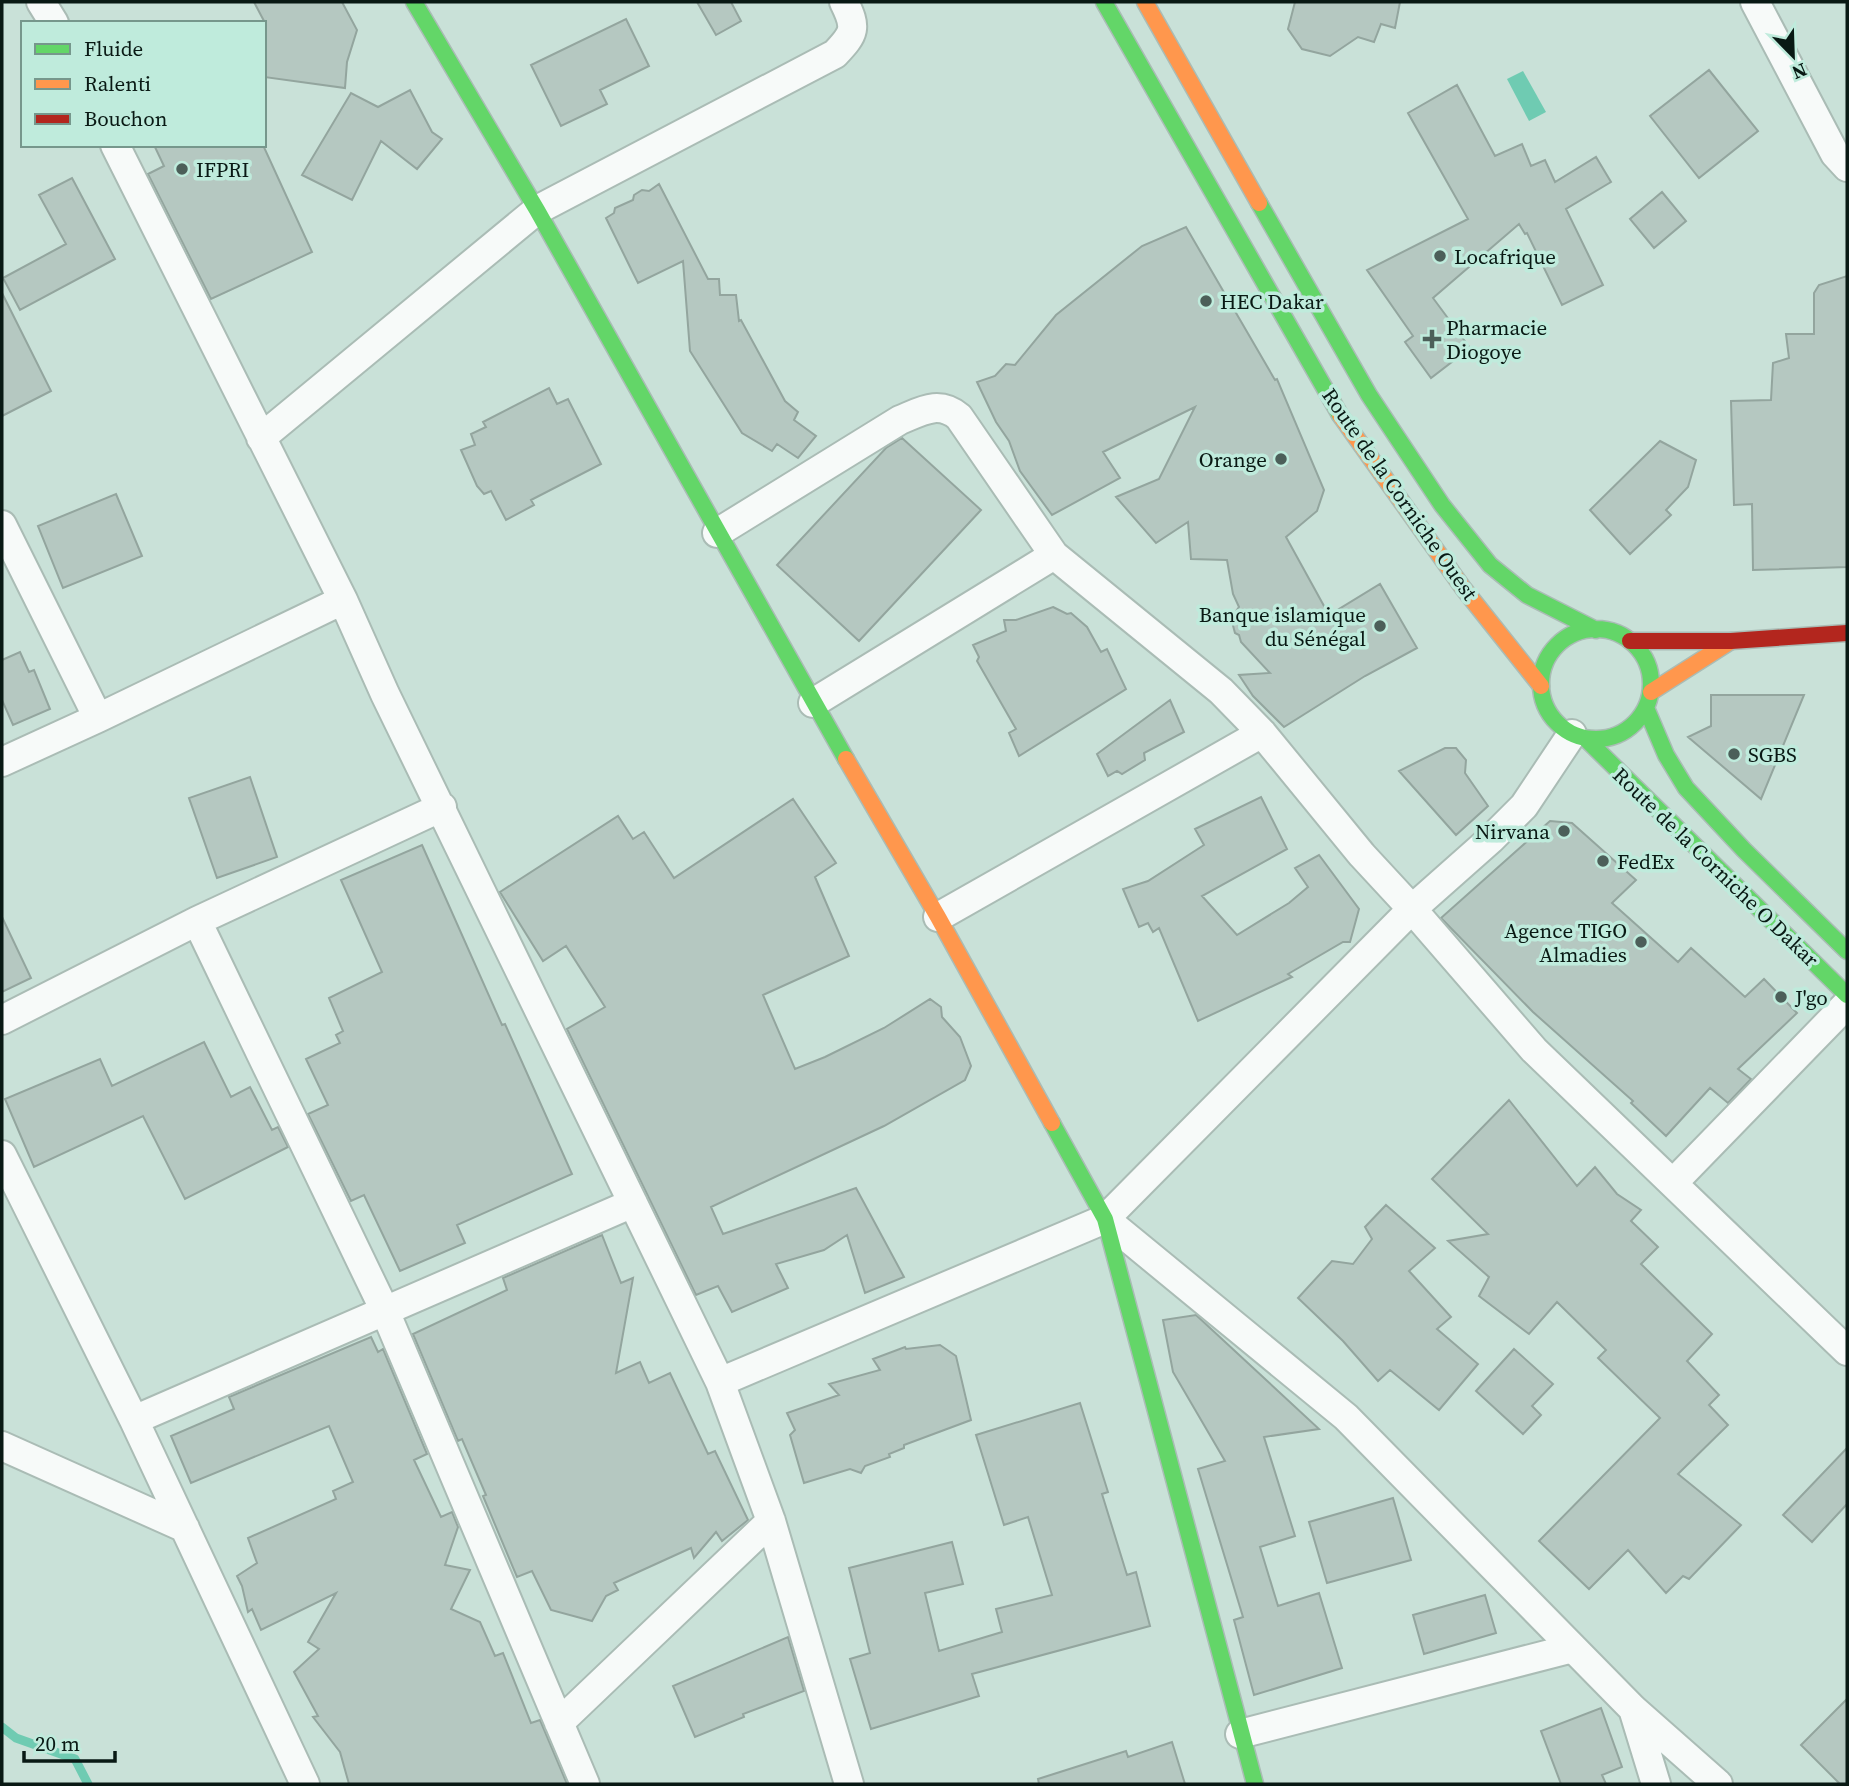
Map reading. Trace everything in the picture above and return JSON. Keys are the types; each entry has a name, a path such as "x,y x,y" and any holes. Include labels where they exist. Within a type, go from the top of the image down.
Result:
{"main road":[{"path":"414,2 537,210 813,703 938,917 1105,1219 1255,1784"},
{"name":"Route de la Corniche Ouest","path":"1104,2 1340,415 1463,588 1541,686"},
{"name":"Route de la Corniche Ouest","path":"1146,2 1369,395 1442,505 1490,565 1527,596 1596,630"},
{"path":"1596,630 1614,632 1630,641 1640,651 1651,677 1648,700 1640,718 1621,734 1597,739 1578,736 1559,725 1544,701 1541,686 1546,662 1561,642 1584,631 1596,630"},
{"path":"1630,641 1731,641 1847,633"},
{"path":"1648,700 1731,641"},
{"name":"Route de la Corniche O Dakar","path":"1648,700 1666,755 1686,788 1744,850 1847,951"},
{"name":"Route de la Corniche O Dakar","path":"1578,736 1847,995"}],"street":[{"path":"41,2 53,21"},
{"path":"261,438 537,210 835,54 851,37 852,26 844,2"},
{"path":"1755,2 1835,154 1847,167"},
{"path":"116,147 343,600 720,1382 771,1521 849,1784"},
{"path":"717,533 900,419 922,411 948,408 959,417 1054,555 1222,691 1262,733 1362,855 1534,1050 1847,1351"},
{"path":"2,525 99,718"},
{"path":"813,703 1054,555"},
{"path":"2,762 343,600"},
{"path":"938,917 1262,733"},
{"path":"720,1382 1105,1219 1412,909 1524,806 1578,736"},
{"path":"2,1020 197,921 442,807"},
{"path":"197,921 386,1311 585,1784"},
{"path":"1673,1183 1847,1004"},
{"path":"2,1155 134,1420 305,1784"},
{"path":"134,1420 633,1203"},
{"path":"1105,1219 1346,1417 1633,1709 1718,1784"},
{"path":"2,1446 185,1528"},
{"path":"559,1723 771,1521"},
{"path":"1240,1734 1573,1648"},
{"path":"1633,1709 1656,1784"}],"shaded area":[{"path":"1523,71 1546,112 1529,121 1507,79"}],"building":[{"path":"254,2 342,2 357,30 347,62 345,88 266,77 264,21"},
{"path":"697,2 731,2 741,21 716,35"},
{"path":"1295,2 1400,2 1395,28 1381,24 1374,42 1358,37 1330,56 1302,49 1288,29"},
{"path":"626,19 649,66 600,90 607,104 561,126 531,65"},
{"path":"1709,70 1758,131 1699,178 1650,116"},
{"path":"1457,85 1495,156 1522,144 1531,166 1545,160 1555,182 1596,157 1611,182 1566,209 1603,285 1562,305 1527,233 1525,234 1519,224 1433,298 1470,348 1431,378 1405,342 1413,336 1367,270 1468,219 1408,113"},
{"path":"410,90 432,132 442,139 417,169 381,141 352,200 302,175 351,93 378,107"},
{"path":"155,147 264,147 312,252 211,299 148,174 164,166"},
{"path":"72,178 115,259 20,310 3,278 66,244 39,195"},
{"path":"659,184 708,279 719,279 720,295 736,295 739,321 741,320 785,401 798,412 794,420 816,436 798,458 777,444 772,451 742,433 690,351 683,261 638,283 606,218 614,213 615,208 633,200 634,195 642,190 649,191"},
{"path":"1662,192 1686,221 1654,248 1630,219"},
{"path":"1186,227 1275,380 1277,379 1324,490 1317,511 1286,537 1329,615 1380,584 1417,648 1365,676 1284,727 1253,696 1239,675 1270,673 1235,633 1231,618 1239,607 1233,594 1227,560 1191,559 1188,522 1156,543 1116,497 1159,479 1195,407 1103,452 1120,478 1052,515 1020,471 1009,441 996,422 977,382 995,376 1006,364 1015,365 1056,315 1142,246"},
{"path":"1847,276 1847,567 1753,570 1752,504 1734,505 1731,401 1771,400 1773,363 1789,358 1786,334 1814,334 1814,293 1819,285"},
{"path":"2,293 51,391 2,416"},
{"path":"549,388 557,404 568,399 601,464 531,500 534,505 506,520 491,491 484,494 477,486 461,450 475,445 471,434 486,427 483,422"},
{"path":"902,438 981,510 859,641 777,565 886,448"},
{"path":"1660,441 1696,460 1688,487 1666,510 1671,515 1630,554 1590,510"},
{"path":"116,494 142,556 63,588 38,526"},
{"path":"1053,607 1067,614 1071,613 1087,627 1101,652 1107,649 1126,689 1019,756 1009,733 1016,729 977,661 979,657 973,645 1006,631 1004,620 1016,620"},
{"path":"20,652 29,672 34,670 50,709 13,725 2,700 2,660"},
{"path":"1711,695 1804,695 1761,799 1688,737 1711,726"},
{"path":"1170,700 1184,732 1144,753 1145,760 1122,774 1117,771 1108,776 1097,754"},
{"path":"1445,748 1456,748 1466,760 1465,773 1488,806 1456,835 1399,771"},
{"path":"250,777 277,857 217,878 189,798"},
{"path":"1261,797 1287,849 1202,896 1237,935 1289,903 1308,887 1295,868 1319,855 1359,909 1350,942 1343,942 1288,974 1292,977 1198,1021 1159,928 1153,932 1148,923 1139,927 1123,889 1148,881 1204,845 1195,829"},
{"path":"793,799 836,863 815,877 849,956 763,995 795,1069 884,1028 930,999 941,1007 942,1017 960,1037 971,1066 965,1080 884,1126 711,1207 723,1234 856,1188 904,1277 865,1293 847,1235 824,1250 776,1264 788,1288 732,1312 718,1286 696,1295 567,1029 605,1007 566,946 543,961 500,892 618,816 633,839 644,832 674,878"},
{"path":"1550,821 1572,823 1636,880 1612,903 1678,962 1691,948 1745,997 1764,979 1797,1013 1738,1069 1751,1079 1728,1103 1710,1088 1666,1136 1631,1103 1633,1101 1533,1012 1441,918"},
{"path":"422,845 572,1174 457,1225 465,1243 400,1271 364,1195 351,1201 308,1114 328,1105 306,1059 340,1043 336,1035 343,1031 329,998 382,972 341,880"},
{"path":"2,917 31,978 2,992"},
{"path":"204,1042 231,1097 250,1087 272,1130 278,1127 288,1147 185,1199 143,1116 34,1167 5,1099 100,1059 112,1086"},
{"path":"1509,1100 1577,1186 1595,1167 1617,1194 1641,1210 1631,1221 1658,1247 1641,1264 1712,1334 1687,1361 1719,1395 1709,1405 1728,1425 1678,1474 1741,1525 1689,1579 1683,1576 1666,1593 1628,1550 1589,1589 1539,1541 1660,1418 1598,1358 1606,1350 1557,1302 1529,1334 1479,1296 1489,1277 1448,1241 1488,1234 1432,1179"},
{"path":"1386,1205 1435,1248 1409,1271 1451,1317 1437,1329 1478,1364 1439,1410 1390,1370 1378,1381 1343,1341 1298,1298 1332,1261 1353,1264 1372,1239 1365,1227"},
{"path":"602,1235 621,1283 633,1278 616,1373 640,1362 649,1383 670,1373 708,1454 715,1451 748,1520 722,1541 716,1532 694,1558 691,1548 614,1583 618,1590 606,1596 592,1621 551,1610 532,1571 517,1577 483,1496 486,1495 462,1439 458,1441 413,1334 507,1290 503,1278"},
{"path":"1196,1315 1319,1429 1264,1437 1295,1536 1260,1547 1278,1606 1319,1593 1342,1668 1254,1695 1234,1620 1243,1617 1198,1469 1225,1461 1173,1372 1163,1320"},
{"path":"371,1337 378,1352 383,1349 427,1454 414,1460 441,1517 452,1512 458,1527 445,1565 470,1570 451,1609 480,1622 495,1656 503,1653 531,1723 540,1720 567,1784 349,1784 340,1752 313,1717 318,1716 294,1672 319,1649 308,1642 336,1593 261,1630 252,1609 248,1612 237,1576 257,1563 248,1538 336,1499 333,1491 353,1482 329,1426 191,1483 171,1436 234,1409 229,1397"},
{"path":"940,1345 956,1356 971,1420 904,1445 904,1448 889,1454 890,1457 865,1466 861,1473 850,1469 804,1483 790,1435 795,1430 787,1413 839,1395 829,1384 880,1370 873,1359 905,1347"},
{"path":"1514,1349 1553,1384 1532,1406 1541,1415 1523,1434 1476,1391"},
{"path":"1080,1403 1108,1492 1102,1494 1127,1575 1136,1572 1150,1626 972,1674 979,1696 871,1729 850,1659 870,1653 849,1568 952,1542 963,1584 925,1593 939,1651 1002,1632 996,1609 1052,1595 1028,1517 1004,1525 976,1435"},
{"path":"1847,1448 1847,1504 1812,1542 1783,1515"},
{"path":"1393,1498 1411,1560 1327,1583 1309,1522"},
{"path":"1485,1595 1496,1633 1424,1654 1413,1615"},
{"path":"788,1637 804,1691 743,1714 744,1717 695,1737 673,1686"},
{"path":"1847,1699 1847,1784 1840,1784 1801,1745"},
{"path":"1601,1708 1622,1767 1602,1775 1606,1784 1561,1784 1541,1731"},
{"path":"1172,1742 1185,1784 1039,1784 1038,1779 1126,1751 1128,1757"}],"waterway":[{"path":"2,1727 16,1738 75,1759 88,1784"}],"traffic: fast":[{"path":"414,2 537,210 846,759"},
{"path":"1104,2 1340,415"},
{"path":"1259,203 1369,395 1442,505 1490,565 1527,595 1596,630"},
{"path":"1596,629 1617,634 1635,645 1646,663 1651,684 1646,705 1635,723 1617,734 1596,739 1575,734 1557,723 1546,705 1541,684 1546,663 1557,645 1575,634 1596,629"},
{"path":"1646,708 1666,755 1686,788 1744,850 1847,951"},
{"path":"1585,738 1847,995"},
{"path":"1052,1123 1105,1219 1255,1784"}],"traffic: slow":[{"path":"1145,2 1259,203"},
{"path":"1340,415 1463,588 1541,686"},
{"path":"1651,692 1731,641"},
{"path":"846,759 938,917 1052,1123"}],"traffic: jam":[{"path":"1630,641 1731,641 1847,633"}],"place":[{"name":"IFPRI","path":"182,169"},
{"name":"Locafrique","path":"1440,256"},
{"name":"HEC Dakar","path":"1206,301"},
{"name":"Pharmacie Diogoye","path":"1432,339"},
{"name":"Orange","path":"1281,459"},
{"name":"Banque islamique du Sénégal","path":"1380,626"},
{"name":"SGBS","path":"1734,754"},
{"name":"Nirvana","path":"1564,831"},
{"name":"FedEx","path":"1603,861"},
{"name":"Agence TIGO Almadies","path":"1641,942"},
{"name":"J'go","path":"1781,997"}]}
